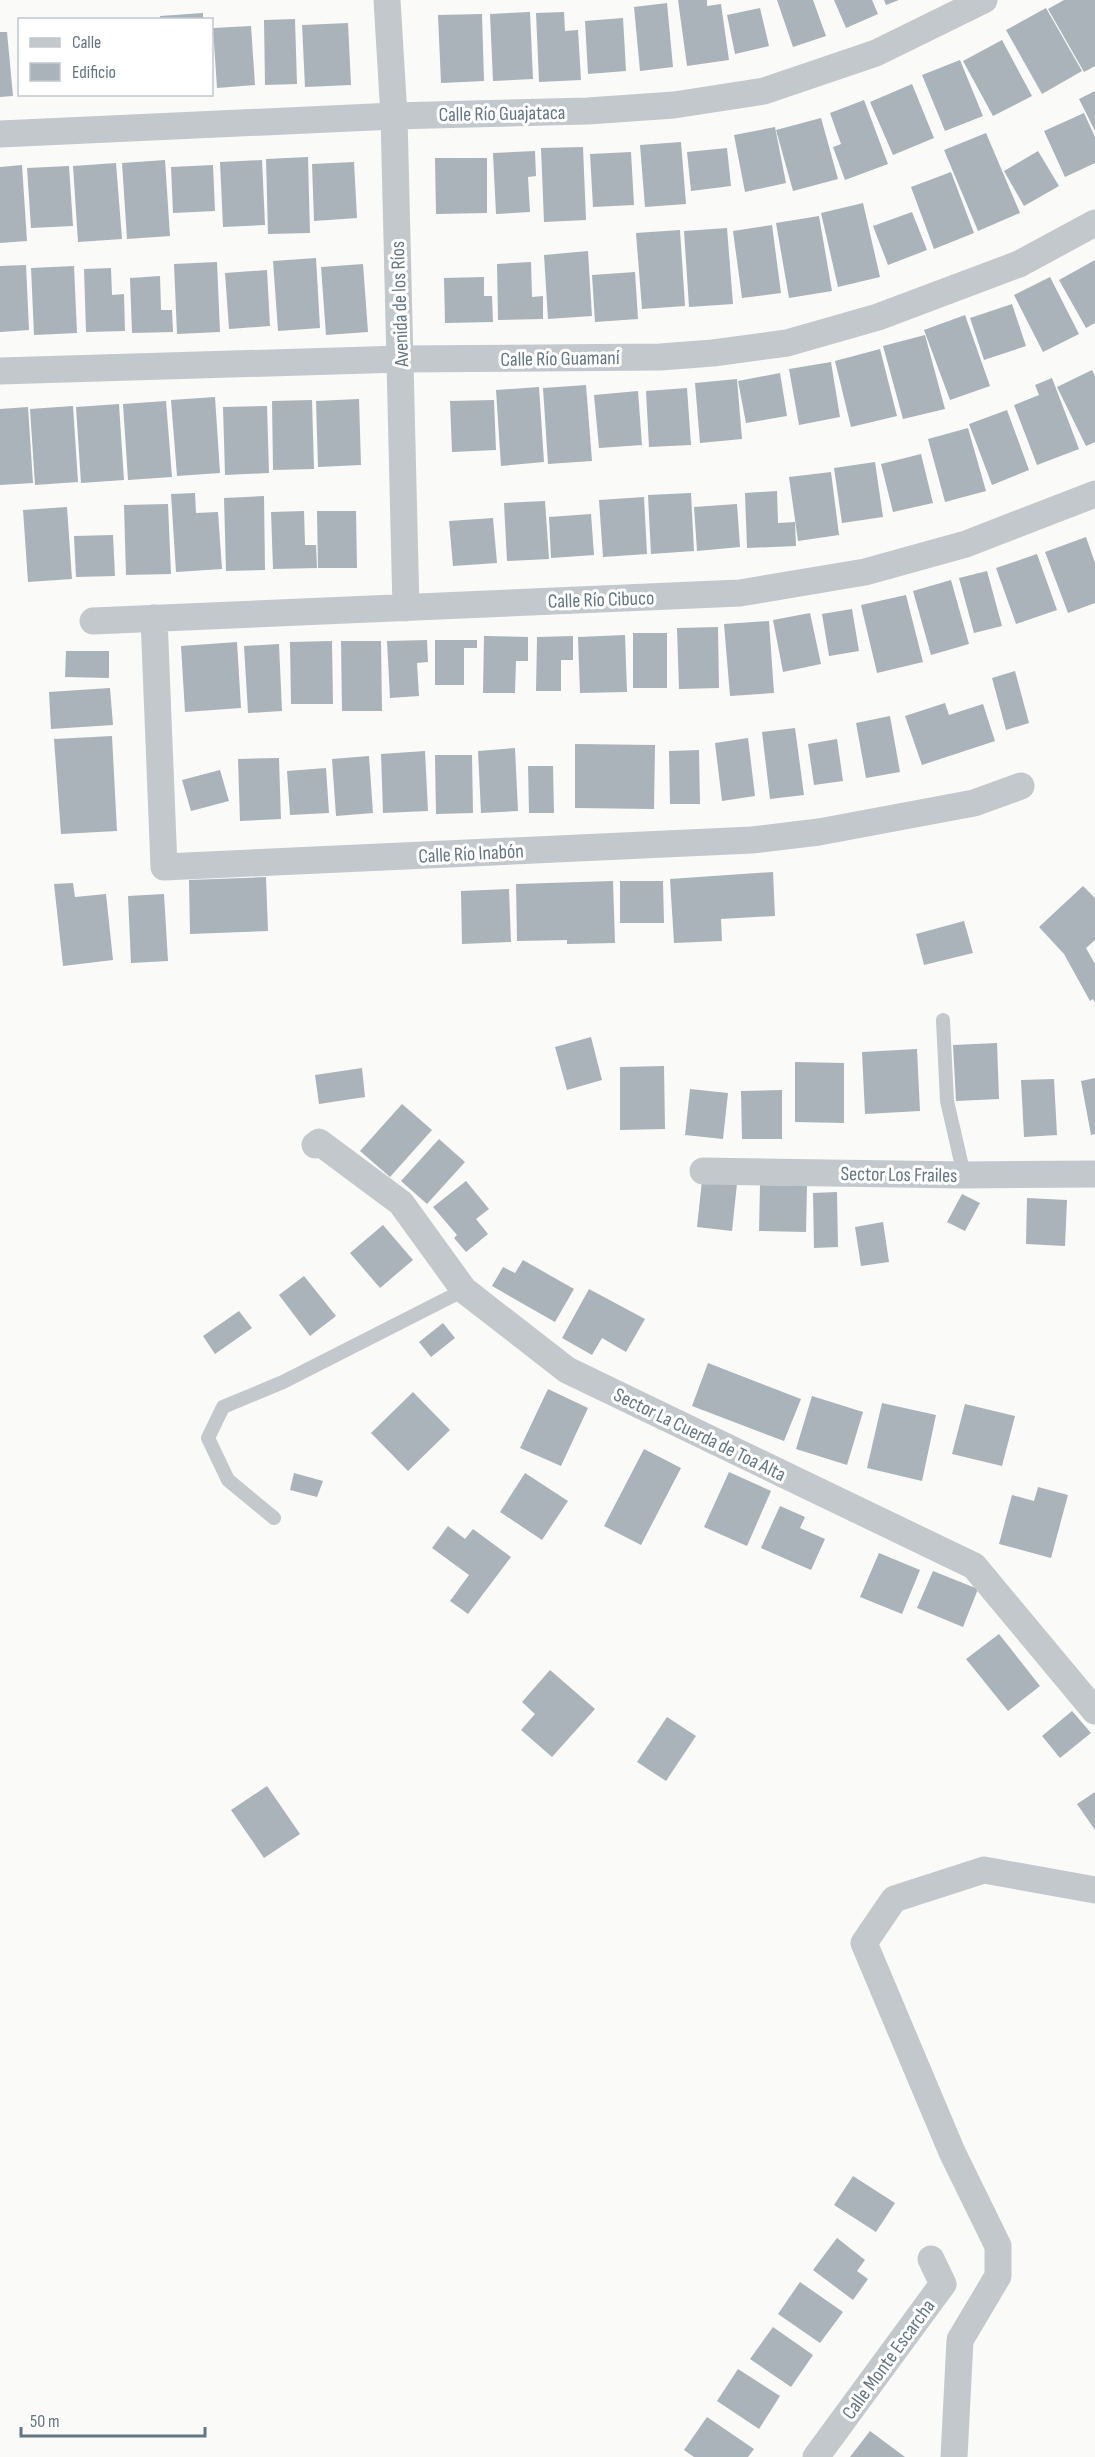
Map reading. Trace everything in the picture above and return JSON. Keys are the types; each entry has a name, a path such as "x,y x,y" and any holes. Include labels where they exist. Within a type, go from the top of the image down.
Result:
{"street":[{"name":"Avenida de los Ríos","path":"387,0 394,116 406,608"},
{"name":"Calle Río Guajataca","path":"0,134 394,116 588,111 674,105 764,91 876,53 984,0"},
{"name":"Calle Río Guamaní","path":"0,371 401,359 660,357 788,343 878,317 1019,264 1095,224"},
{"name":"Calle Río Cibuco","path":"93,621 740,593 865,572 966,544 1095,494"},
{"name":"Calle Río Inabón","path":"154,618 164,867 752,840 819,832 974,803 1020,786"},
{"name":"Sector La Cuerda de Toa Alta","path":"315,1145 319,1142 401,1203 464,1290 567,1370 974,1566 1095,1711"},
{"name":"Sector Los Frailes","path":"703,1171 964,1175 1095,1174"},
{"path":"954,2457 960,2340 998,2276 998,2246 952,2152 864,1943 894,1899 984,1870 1095,1890"},
{"name":"Calle Monte Escarcha","path":"816,2457 943,2284 931,2259"}],"lane":[{"path":"943,1020 947,1101 964,1175"},
{"path":"274,1518 228,1480 208,1438 223,1407 283,1382 464,1290"}],"building":[{"path":"678,0 707,0 707,6 721,4 729,60 687,66"},
{"path":"777,0 813,0 826,36 793,47"},
{"path":"834,0 872,0 878,14 846,28"},
{"path":"884,0 899,0 886,5"},
{"path":"1064,0 1095,0 1095,66 1084,72 1048,9"},
{"path":"667,3 673,67 640,71 634,7"},
{"path":"760,8 769,46 735,54 727,15"},
{"path":"1046,8 1082,71 1042,94 1006,30"},
{"path":"530,12 533,79 493,81 490,14"},
{"path":"564,12 565,31 578,30 581,80 539,82 536,13"},
{"path":"203,13 203,18 160,18 160,16"},
{"path":"482,14 484,81 441,83 438,15"},
{"path":"623,18 626,71 588,74 585,21"},
{"path":"295,19 297,84 265,85 264,20"},
{"path":"348,23 351,85 305,87 302,25"},
{"path":"251,26 255,85 217,88 213,28"},
{"path":"0,32 7,32 13,96 0,97"},
{"path":"1002,40 1032,96 993,116 963,61"},
{"path":"960,60 983,116 945,131 922,75"},
{"path":"912,84 934,138 893,155 870,102"},
{"path":"1095,91 1095,131 1079,99"},
{"path":"864,100 888,164 845,180 833,147 841,144 830,113"},
{"path":"1084,113 1095,137 1095,163 1065,177 1044,131"},
{"path":"821,118 838,179 793,191 776,130"},
{"path":"775,127 786,183 745,192 734,135"},
{"path":"986,133 1020,213 978,231 944,150"},
{"path":"681,142 686,204 645,207 640,145"},
{"path":"583,147 586,220 544,222 541,148"},
{"path":"727,148 731,186 691,191 687,152"},
{"path":"535,151 536,176 528,177 530,212 496,214 493,153"},
{"path":"1038,151 1059,186 1024,206 1004,171"},
{"path":"631,152 634,205 593,207 590,154"},
{"path":"308,157 310,233 268,234 266,159"},
{"path":"435,158 487,158 487,213 436,214"},
{"path":"165,160 170,236 127,239 122,163"},
{"path":"262,160 265,225 223,227 220,162"},
{"path":"354,162 357,218 314,221 312,164"},
{"path":"116,163 122,239 78,242 73,166"},
{"path":"22,165 27,241 0,243 0,167"},
{"path":"213,165 215,211 173,213 171,167"},
{"path":"69,166 73,226 31,228 27,168"},
{"path":"951,172 974,233 934,249 911,187"},
{"path":"863,203 880,277 838,287 821,213"},
{"path":"912,212 927,250 888,265 873,226"},
{"path":"819,216 832,291 789,298 776,223"},
{"path":"772,225 781,293 742,298 733,231"},
{"path":"727,228 733,304 689,307 684,231"},
{"path":"680,230 685,306 642,309 636,233"},
{"path":"588,251 592,316 548,319 544,255"},
{"path":"316,258 320,328 278,331 273,261"},
{"path":"1095,260 1095,323 1086,328 1059,280"},
{"path":"217,262 220,332 177,334 174,264"},
{"path":"531,262 532,297 543,296 543,319 498,320 497,264"},
{"path":"363,264 368,332 326,335 321,267"},
{"path":"26,265 29,330 0,332 0,266"},
{"path":"74,266 77,333 34,335 31,268"},
{"path":"111,268 112,295 124,294 125,331 86,332 84,269"},
{"path":"267,270 270,326 229,329 225,273"},
{"path":"635,272 638,319 595,322 592,275"},
{"path":"160,276 161,310 172,310 173,332 132,333 130,278"},
{"path":"484,277 484,296 492,296 493,322 445,323 444,278"},
{"path":"1050,277 1079,334 1043,352 1014,295"},
{"path":"1012,304 1026,346 984,360 970,318"},
{"path":"965,315 990,386 950,400 924,330"},
{"path":"925,335 945,409 903,419 883,346"},
{"path":"880,349 897,416 851,427 835,361"},
{"path":"831,362 840,417 799,425 789,369"},
{"path":"1092,370 1095,376 1095,442 1086,446 1057,387"},
{"path":"780,373 787,416 746,423 738,381"},
{"path":"1052,378 1079,449 1037,465 1014,405 1039,395 1035,385"},
{"path":"737,379 742,439 700,443 695,383"},
{"path":"586,385 592,461 548,464 543,388"},
{"path":"539,387 544,462 501,466 496,390"},
{"path":"687,388 691,445 649,447 646,391"},
{"path":"638,391 642,445 599,448 594,395"},
{"path":"215,397 220,473 177,476 171,400"},
{"path":"359,399 361,465 318,467 316,401"},
{"path":"312,400 314,469 273,470 272,401"},
{"path":"494,400 496,450 452,452 450,401"},
{"path":"166,401 172,477 128,480 123,404"},
{"path":"119,404 124,480 81,483 76,407"},
{"path":"73,406 78,482 35,485 30,409"},
{"path":"267,406 269,473 225,475 223,407"},
{"path":"28,407 33,483 0,485 0,409"},
{"path":"1007,410 1029,470 992,485 969,424"},
{"path":"968,428 986,491 945,502 928,439"},
{"path":"921,454 933,503 893,512 881,464"},
{"path":"875,462 883,517 842,523 834,468"},
{"path":"831,472 839,535 798,541 789,477"},
{"path":"777,491 778,523 795,522 796,546 747,548 745,493"},
{"path":"195,493 196,513 218,512 222,569 176,572 171,494"},
{"path":"691,493 694,551 651,554 648,495"},
{"path":"264,496 265,570 226,571 224,498"},
{"path":"644,497 647,554 603,557 599,500"},
{"path":"545,501 549,559 507,561 504,503"},
{"path":"168,504 171,574 126,575 124,505"},
{"path":"737,504 740,547 697,551 694,507"},
{"path":"67,507 72,579 28,582 23,510"},
{"path":"304,511 305,545 316,545 317,568 273,569 271,512"},
{"path":"317,511 356,511 357,568 318,568"},
{"path":"591,514 594,555 551,558 549,517"},
{"path":"493,518 497,563 453,566 449,521"},
{"path":"113,535 115,576 76,577 74,536"},
{"path":"1086,537 1095,563 1095,603 1068,613 1045,552"},
{"path":"1037,554 1057,610 1016,624 996,568"},
{"path":"987,571 1002,626 974,633 959,578"},
{"path":"951,580 969,644 931,655 913,591"},
{"path":"906,595 923,662 877,673 861,605"},
{"path":"852,609 859,651 829,656 822,614"},
{"path":"810,613 821,664 783,672 773,620"},
{"path":"769,621 774,693 730,696 724,624"},
{"path":"718,627 719,688 679,689 677,628"},
{"path":"633,633 667,633 667,688 633,688"},
{"path":"625,635 627,692 580,693 578,637"},
{"path":"484,636 528,637 528,661 516,661 515,693 483,693"},
{"path":"573,636 573,660 561,660 561,691 536,691 537,637"},
{"path":"427,640 428,662 417,663 419,696 390,698 387,641"},
{"path":"435,640 477,640 477,648 464,648 464,685 435,685"},
{"path":"332,641 333,704 291,704 290,642"},
{"path":"341,641 381,641 382,711 342,711"},
{"path":"237,642 241,708 185,712 181,646"},
{"path":"279,644 282,711 248,713 244,646"},
{"path":"66,651 109,651 109,678 65,677"},
{"path":"1015,671 1029,723 1006,730 992,678"},
{"path":"110,688 113,725 51,729 49,692"},
{"path":"945,703 949,715 983,704 995,741 922,765 905,716"},
{"path":"890,716 900,772 866,778 856,723"},
{"path":"795,728 804,795 770,799 762,732"},
{"path":"112,736 117,831 61,834 54,739"},
{"path":"748,738 755,796 722,801 715,743"},
{"path":"837,739 843,781 814,785 808,744"},
{"path":"575,744 655,745 654,809 575,808"},
{"path":"515,748 518,811 481,813 478,751"},
{"path":"699,750 700,804 670,804 669,751"},
{"path":"425,751 428,811 383,813 381,754"},
{"path":"435,755 472,755 473,813 436,814"},
{"path":"369,756 373,813 336,816 332,759"},
{"path":"279,758 281,819 240,821 238,759"},
{"path":"528,766 553,766 554,813 529,813"},
{"path":"326,768 329,813 290,815 287,771"},
{"path":"220,770 229,801 191,811 182,780"},
{"path":"773,872 775,916 721,919 722,941 674,943 670,879"},
{"path":"266,877 268,931 190,934 189,880"},
{"path":"613,881 615,943 567,944 567,940 517,941 516,884"},
{"path":"620,881 663,881 664,923 620,923"},
{"path":"73,883 75,897 106,894 113,960 63,966 54,884"},
{"path":"1083,886 1095,898 1095,940 1086,948 1095,964 1095,1003 1093,999 1090,1001 1064,954 1039,927"},
{"path":"509,889 511,942 462,944 461,891"},
{"path":"164,894 168,961 131,963 128,896"},
{"path":"964,921 973,953 924,965 916,934"},
{"path":"591,1037 602,1080 567,1090 555,1047"},
{"path":"997,1043 999,1099 956,1101 953,1045"},
{"path":"917,1049 920,1111 865,1114 862,1052"},
{"path":"795,1062 844,1063 844,1123 795,1122"},
{"path":"664,1066 665,1129 620,1130 620,1067"},
{"path":"362,1068 365,1097 319,1104 315,1075"},
{"path":"1095,1078 1095,1134 1091,1135 1081,1081"},
{"path":"1054,1079 1057,1135 1024,1137 1021,1080"},
{"path":"690,1089 728,1093 723,1139 685,1135"},
{"path":"782,1090 782,1139 742,1139 741,1091"},
{"path":"402,1104 432,1130 390,1177 360,1151"},
{"path":"439,1139 465,1162 427,1204 401,1181"},
{"path":"703,1171 738,1174 732,1231 697,1227"},
{"path":"466,1181 489,1209 476,1219 488,1234 466,1252 454,1238 457,1235 433,1207"},
{"path":"760,1185 807,1186 806,1232 759,1231"},
{"path":"837,1192 838,1247 814,1248 813,1193"},
{"path":"962,1194 980,1203 965,1231 947,1222"},
{"path":"1027,1198 1067,1200 1065,1246 1026,1244"},
{"path":"883,1222 889,1262 861,1266 855,1227"},
{"path":"383,1225 413,1260 380,1288 350,1253"},
{"path":"523,1260 574,1289 555,1322 492,1286 503,1267 515,1273"},
{"path":"304,1276 336,1316 310,1336 279,1295"},
{"path":"589,1289 645,1319 626,1352 602,1338 592,1355 562,1338"},
{"path":"239,1311 252,1328 215,1354 203,1336"},
{"path":"443,1323 455,1338 431,1357 419,1342"},
{"path":"708,1363 801,1399 784,1441 692,1406"},
{"path":"548,1389 588,1408 561,1466 520,1448"},
{"path":"413,1392 450,1430 408,1471 371,1433"},
{"path":"812,1396 863,1412 847,1465 796,1449"},
{"path":"882,1403 936,1415 922,1481 867,1468"},
{"path":"965,1404 1015,1416 1002,1466 952,1454"},
{"path":"644,1449 681,1468 641,1545 604,1526"},
{"path":"729,1472 771,1491 747,1546 704,1527"},
{"path":"294,1473 323,1481 317,1497 290,1490"},
{"path":"525,1473 568,1501 542,1540 500,1512"},
{"path":"1038,1487 1068,1495 1051,1558 999,1544 1012,1495 1034,1501"},
{"path":"780,1506 805,1517 800,1528 825,1539 811,1570 761,1548"},
{"path":"448,1526 465,1539 473,1529 511,1557 468,1614 450,1601 469,1575 432,1548"},
{"path":"879,1553 920,1570 902,1614 860,1597"},
{"path":"933,1571 978,1589 963,1627 917,1608"},
{"path":"999,1634 1040,1686 1008,1711 966,1659"},
{"path":"550,1670 595,1709 552,1757 521,1730 535,1714 522,1702"},
{"path":"1072,1711 1091,1733 1060,1758 1042,1736"},
{"path":"667,1717 696,1736 666,1781 637,1762"},
{"path":"267,1786 300,1834 264,1858 231,1810"},
{"path":"1095,1792 1095,1830 1077,1804"},
{"path":"853,2176 895,2203 876,2232 834,2205"},
{"path":"837,2238 865,2260 857,2271 868,2279 853,2300 813,2270"},
{"path":"800,2282 843,2312 820,2343 778,2314"},
{"path":"773,2327 813,2355 791,2387 750,2359"},
{"path":"738,2369 780,2396 759,2429 717,2401"},
{"path":"707,2417 754,2449 748,2457 694,2457 684,2450"},
{"path":"870,2431 905,2457 850,2457"}]}
